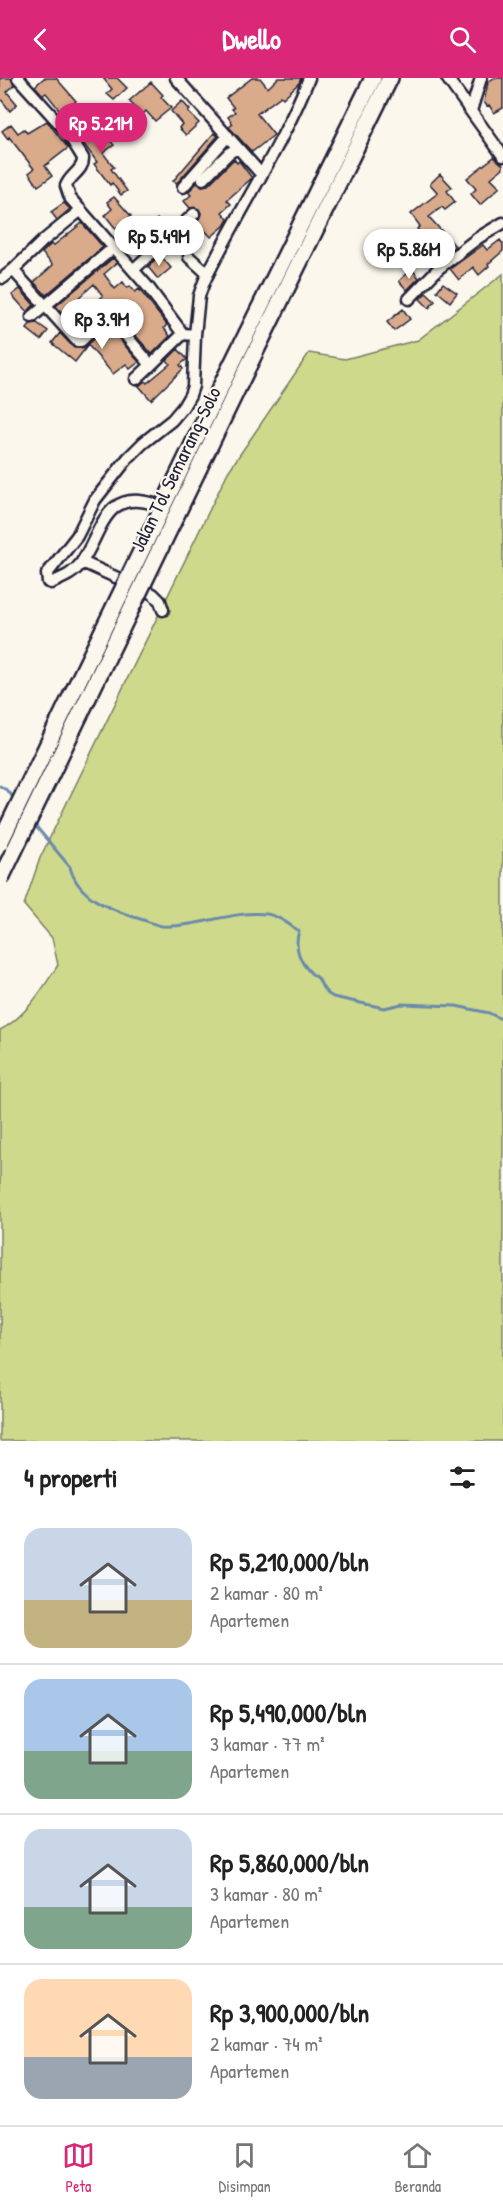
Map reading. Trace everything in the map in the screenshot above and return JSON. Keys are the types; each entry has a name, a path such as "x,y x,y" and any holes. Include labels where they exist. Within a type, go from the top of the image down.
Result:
{"highway":[{"name":"Jalan Tol Semarang–Solo","path":"0,880 374,78"},
{"name":"Jalan Tol Semarang–Solo","path":"0,843 233,379 390,78"}],"street":[{"path":"18,78 67,132 83,158 82,167 69,179 66,186 70,198 189,335"},
{"path":"176,78 261,174"},
{"path":"154,504 139,499 128,500 112,510 82,562 72,573 51,583 48,582 46,574 77,536 95,500 142,443 172,420 183,407 193,386 189,335 199,296 208,274 289,124 309,78"},
{"path":"447,78 503,156"},
{"path":"471,111 481,78"},
{"path":"183,187 228,136"},
{"path":"203,179 229,153 238,148"},
{"path":"3,278 81,210"},
{"path":"133,270 194,214"},
{"path":"409,299 439,268 478,238 503,224"},
{"path":"32,317 112,248"},
{"path":"189,257 208,274"},
{"path":"13,270 79,341 105,318 110,317 151,365"},
{"path":"136,379 189,335"},
{"path":"82,562 153,594 160,601 163,610"}],"green space":[{"path":"503,274 503,1441 0,1441 0,1030 26,1010 58,965 52,938 24,905 40,858 228,472 309,353 345,359 418,340"}],"building":[{"path":"0,78 11,78 14,85 7,92 17,104 10,111 0,98"},
{"path":"44,78 56,78 76,101 62,113 46,93 43,95 35,86"},
{"path":"103,78 117,78 127,88 114,100 107,94 112,89"},
{"path":"252,78 260,78 268,88 278,78 301,78 299,83 283,98 281,96 257,114 274,135 252,152 229,127 233,124 228,117 235,112 226,98"},
{"path":"494,78 503,78 503,108 494,113 484,102 488,82"},
{"path":"151,82 171,108 155,121 146,111 142,115 129,101"},
{"path":"182,101 190,110 188,112 199,123 186,135 179,128 182,124 171,111"},
{"path":"47,121 68,148 45,166 52,176 38,186 29,173 34,169 2,131 11,124 18,133 24,129 27,133"},
{"path":"95,123 114,145 103,153 114,167 111,169 127,191 121,195 94,164 97,162 78,136"},
{"path":"214,133 218,136 177,183 173,181"},
{"path":"494,157 503,165 503,168 491,178 500,187 480,205 471,194 476,189 467,178"},
{"path":"234,159 237,163 239,161 252,178 227,200 231,204 222,212 228,219 224,226 211,237 201,226 195,231 191,227 199,219 201,213 199,209 190,208 184,201 191,195 188,192 197,183 202,186 208,185"},
{"path":"440,174 452,187 447,191 455,202 445,210 442,207 429,217 455,246 431,265 424,256 434,248 417,229 420,226 411,214 438,193 430,184"},
{"path":"114,197 131,216 116,229 105,215 112,209 107,202"},
{"path":"64,203 70,209 57,220 51,212"},
{"path":"157,219 166,229 144,250 135,240"},
{"path":"82,223 103,247 46,295 34,282 53,265 42,253"},
{"path":"500,240 503,244 503,251 479,275 473,267 459,280 450,269 483,245 487,250"},
{"path":"414,251 422,258 414,268 405,260"},
{"path":"160,255 171,268 158,279 148,267"},
{"path":"113,258 117,263 104,274 115,289 123,282 127,288 130,286 135,292 139,289 167,325 164,328 170,336 152,354 113,310 100,312 79,332 56,306","holes":["94,284 103,296 86,312 76,300"]},
{"path":"412,269 419,278 407,290 399,281"},
{"path":"443,283 457,293 450,302 437,291"},
{"path":"20,289 34,305 27,312 12,295"},
{"path":"426,293 435,301 429,308 420,299"},
{"path":"403,309 410,319 394,331 387,322"},
{"path":"37,323 48,331 41,340 27,329 30,324"},
{"path":"108,326 139,362 130,369 126,364 113,374 88,345 75,362 52,343 60,333 74,348 82,348"},
{"path":"178,349 187,359 180,365 183,369 151,400 139,386 145,381 147,383 170,364 167,360"}],"waterway":[{"path":"0,786 8,791 16,801"},
{"path":"33,823 70,867 81,887 98,902 119,912 162,926 175,926 241,914 271,915 299,931 297,948 300,958 306,968 318,978 325,991 333,997 384,1008 402,1004 456,1006 489,1013 503,1020"}]}
